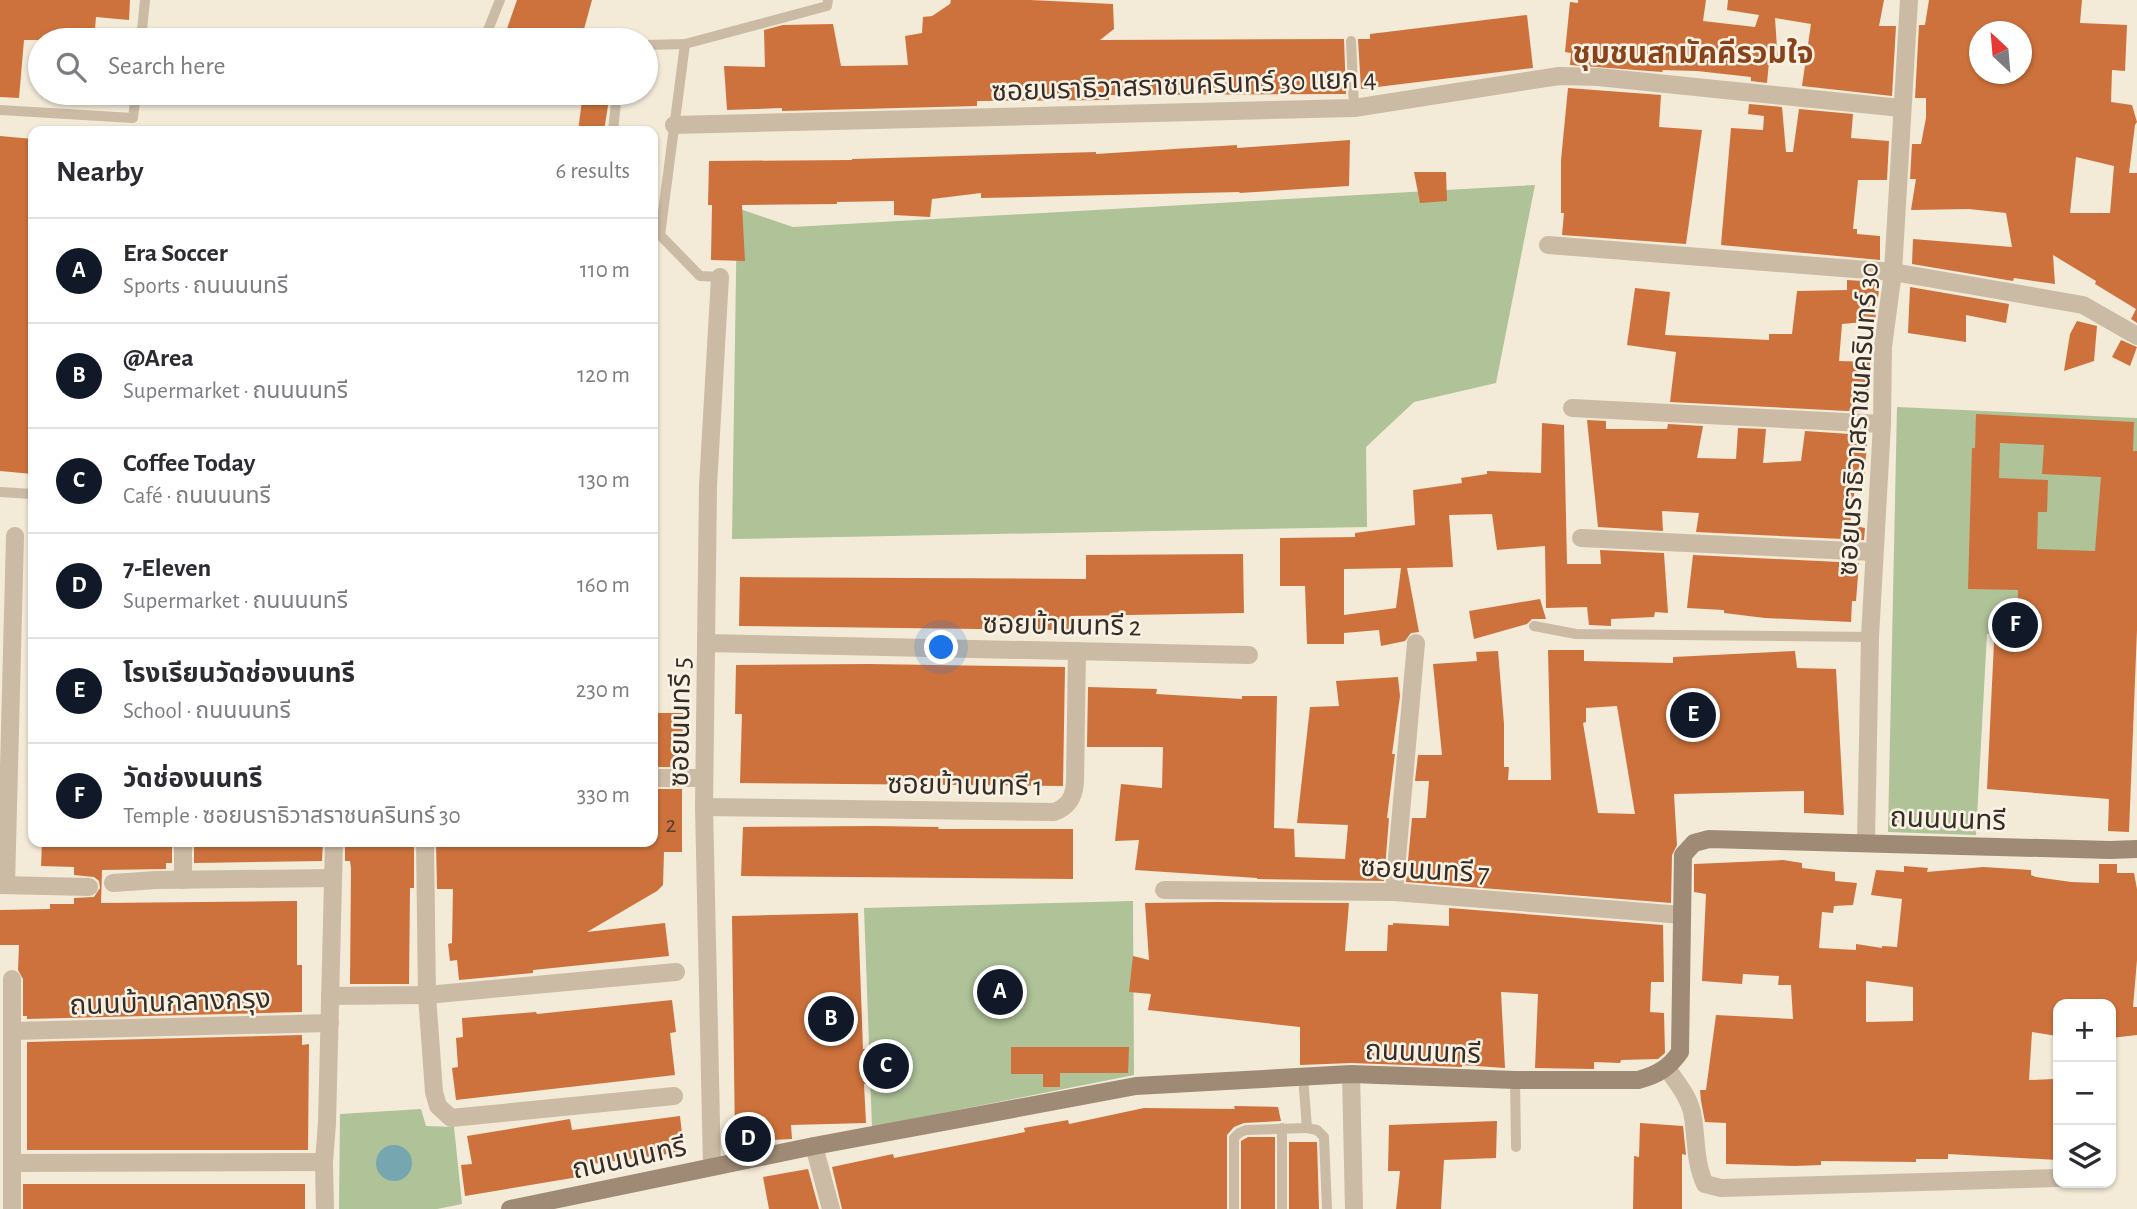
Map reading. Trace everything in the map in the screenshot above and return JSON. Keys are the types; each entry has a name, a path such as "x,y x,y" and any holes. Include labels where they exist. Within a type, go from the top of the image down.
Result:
{"street":[{"name":"ซอยนราธิวาสราชนครินทร์ 30","path":"1866,842 1870,637 1882,424 1883,347 1893,272 1909,0"},
{"name":"ซอยนราธิวาสราชนครินทร์ 30 แยก 4","path":"674,125 1354,108 1559,76 1598,77 1901,108"},
{"path":"1548,245 1893,272 2082,305 2137,336"},
{"name":"ซอยนนทรี 5","path":"712,1167 704,778 709,477 720,277"},
{"path":"1572,408 1882,424"},
{"path":"15,536 3,885 89,887"},
{"path":"1581,538 1874,552"},
{"name":"ซอยบ้านนทรี 2","path":"706,643 1249,654"},
{"path":"1394,892 1416,643"},
{"name":"ซอยบ้านนทรี 1","path":"704,807 1059,810 1071,800 1076,782 1077,651"},
{"path":"658,778 704,778"},
{"name":"ถนนนนทรี","path":"510,1209 814,1146 1136,1086 1351,1074 1515,1080 1638,1080 1667,1068 1680,1052 1683,855 1694,843 1709,839 2137,849"},
{"path":"183,847 183,880"},
{"path":"325,1209 324,1162 334,847"},
{"path":"425,847 427,995 433,1092 438,1106 451,1118 674,1096"},
{"path":"113,883 333,878"},
{"name":"ซอยนนทรี 7","path":"1164,890 1394,892 1682,915"},
{"path":"330,996 427,995 676,972"},
{"path":"12,978 12,1209"},
{"name":"ถนนบ้านกลางกรุง","path":"12,1031 330,1023"},
{"path":"1667,1068 1689,1103 1700,1173 1705,1184 1721,1188 2053,1178"},
{"path":"1351,1074 1354,1209"},
{"path":"814,1146 831,1209"},
{"path":"12,1163 324,1162"}],"lane":[{"path":"142,28 145,0"},
{"path":"489,28 500,0"},
{"path":"658,45 685,44 827,6 828,0"},
{"path":"1351,41 1354,108"},
{"path":"658,219 685,44"},
{"path":"132,126 135,105"},
{"path":"614,126 616,105"},
{"path":"0,110 133,118"},
{"path":"658,233 700,276 720,277"},
{"path":"0,492 28,494"},
{"path":"1534,626 1576,634 1870,637"},
{"path":"1303,1076 1307,1128"},
{"path":"1515,1080 1516,1147"},
{"path":"1282,1128 1282,1209"},
{"path":"1234,1209 1234,1138 1246,1130 1307,1128 1317,1130 1324,1137 1327,1209"}],"green space":[{"path":"1535,185 1496,383 1414,402 1366,447 1367,527 732,539 737,208 793,227"},
{"path":"1897,407 2137,418 2137,564 2117,636 1987,634 1976,835 1888,832"},
{"path":"1133,901 1134,1075 872,1127 864,908"},
{"path":"421,1109 426,1126 454,1127 462,1204 437,1209 339,1209 340,1114"}],"water":[{"path":"394,1145 407,1150 412,1163 407,1176 394,1181 381,1176 376,1163 381,1150"}],"building":[{"path":"0,0 130,0 129,20 96,17 95,28 28,28 28,40 24,40 19,98 0,97"},
{"path":"517,0 592,0 584,28 507,28"},
{"path":"951,0 1113,4 1114,29 1100,40 1344,39 1346,94 1109,95 1109,100 977,101 977,106 727,110 724,66 765,67 764,30 783,25 833,24 841,66 908,65 905,36 922,33 923,17 932,16 950,4"},
{"path":"1578,0 1706,0 1703,21 1755,27 1759,15 1727,10 1728,0 1884,0 1879,26 1896,26 1892,96 1802,86 1811,24 1775,18 1778,63 1769,62 1767,83 1751,81 1751,77 1697,71 1662,72 1570,65 1571,53 1565,52 1570,2 1578,3"},
{"path":"1929,0 2082,0 2080,23 2127,25 2125,71 2112,70 2111,102 2132,105 2137,122 2129,173 2137,173 2137,323 2131,319 2136,309 2053,255 2055,284 2014,278 2013,281 1912,264 1913,239 2012,247 2006,213 1969,209 1911,210 1916,179 1910,179 1912,144 1921,144 1926,118 1926,98 1915,98 1919,25 1925,25","holes":["2076,157 2114,166 2110,213 2070,213"]},
{"path":"1527,15 1533,68 1361,89 1358,39 1370,39 1370,34"},
{"path":"1568,88 1661,95 1659,127 1702,130 1686,244 1562,235 1564,213 1561,213 1561,160"},
{"path":"1749,104 1782,107 1786,152 1793,152 1799,109 1853,114 1851,138 1889,141 1887,180 1858,180 1853,229 1857,229 1857,234 1880,236 1880,260 1721,245 1731,128 1763,130 1764,116 1748,114"},
{"path":"581,105 608,105 605,126 579,126"},
{"path":"0,136 28,139 28,474 0,471"},
{"path":"1350,140 1349,186 1239,193 981,198 981,193 932,199 930,217 894,215 894,201 742,205 745,261 711,260 712,205 708,205 709,161 1096,154"},
{"path":"1414,172 1446,172 1447,201 1420,203"},
{"path":"1847,280 1880,282 1875,321 1842,324 1839,361 1870,362 1867,412 1670,402 1676,352 1627,345 1635,288 1670,292 1665,335 1769,340 1769,334 1792,334 1797,291 1847,290"},
{"path":"1910,287 2009,304 2006,323 1966,315 1966,342 1908,333"},
{"path":"2077,321 2097,326 2094,361 2064,371 2070,334"},
{"path":"2121,340 2137,347 2130,366 2112,357"},
{"path":"1976,414 2134,422 2133,451 2137,451 2137,630 2129,832 2108,831 2109,799 1987,789 1994,642 2017,642 2018,590 1968,589 1972,448 1975,448","holes":["2000,443 2044,445 2042,474 2101,477 2095,551 2037,549 2038,512 2047,512 2048,480 1999,478"]},
{"path":"1587,420 1606,421 1606,429 1667,429 1668,424 1703,426 1697,458 1736,459 1738,428 1766,429 1763,463 1801,461 1805,431 1865,435 1867,444 1863,489 1855,488 1850,525 1865,528 1864,540 1696,532 1699,513 1662,511 1663,531 1598,527"},
{"path":"1542,423 1564,425 1567,564 1601,564 1600,550 1664,553 1668,613 1655,612 1654,617 1611,619 1611,626 1589,625 1587,607 1546,608 1545,546 1497,550 1492,514 1449,515 1453,567 1407,568 1419,632 1411,633 1405,641 1381,646 1379,630 1344,633 1344,644 1307,644 1305,586 1280,586 1280,538 1355,537 1355,533 1415,525 1413,490 1462,483 1461,478 1487,474 1487,471 1541,473","holes":["1401,568 1396,608 1344,615 1344,569"]},
{"path":"1243,554 1244,613 1071,616 1071,629 1055,630 739,626 740,577 1086,579 1086,555"},
{"path":"1693,555 1859,563 1856,601 1852,601 1851,622 1765,618 1724,613 1724,610 1687,608"},
{"path":"1540,599 1546,619 1532,619 1527,624 1474,639 1469,611"},
{"path":"1548,650 1584,650 1584,661 1673,663 1673,657 1795,651 1797,668 1836,669 1844,815 1804,813 1804,791 1674,794 1677,845 1672,855 1671,903 1406,882 1412,818 1426,818 1429,781 1415,781 1418,755 1442,755 1433,664 1477,661 1476,652 1498,651 1504,724 1504,767 1509,767 1508,780 1551,780","holes":["1617,706 1635,814 1598,813 1583,723 1586,722 1586,708"]},
{"path":"736,665 1065,667 1063,786 740,783 742,714 735,714"},
{"path":"1398,677 1400,696 1392,754 1395,754 1387,818 1384,881 1257,879 1135,870 1139,840 1115,841 1121,784 1162,788 1163,747 1087,747 1088,687 1157,689 1156,694 1242,699 1242,696 1277,696 1274,828 1294,829 1295,857 1345,859 1348,825 1297,823 1310,707 1339,706 1336,681"},
{"path":"658,713 683,713 682,767 658,767"},
{"path":"658,789 682,789 682,852 664,852 663,885 587,932 665,923 669,956 459,980 457,960 450,961 448,944 452,943 453,889 437,889 436,847 658,847"},
{"path":"743,827 1073,829 1073,879 741,876"},
{"path":"42,847 172,847 172,863 166,863 166,869 102,870 101,903 297,901 297,965 302,965 302,1012 27,1019 27,1016 23,1016 23,979 18,970 19,945 0,945 0,910 50,909 50,904 74,904 74,898 94,897 100,888 99,881 94,877 74,875 74,867 41,866"},
{"path":"194,847 323,847 322,861 194,863"},
{"path":"345,847 414,847 414,888 410,888 409,984 350,984 351,868 350,861 345,861"},
{"path":"1783,860 1802,863 1802,868 1835,872 1835,881 1857,883 1853,905 1834,906 1833,913 1822,912 1819,948 1856,950 1856,944 1897,947 1902,899 1871,895 1876,870 1904,872 1904,866 1928,868 1927,872 1983,867 2031,870 2031,875 2036,877 2099,883 2099,864 2117,864 2117,873 2134,873 2137,889 2137,960 2133,1007 2137,1007 2137,1035 2116,1037 2116,999 2053,999 2053,1035 2032,1032 2029,1080 2053,1079 2053,1160 1948,1154 1948,1159 1916,1159 1916,1162 1821,1161 1821,1165 1795,1166 1726,1164 1726,1123 1705,1122 1700,1090 1706,1090 1716,1015 1793,1019 1791,985 1778,985 1779,976 1743,974 1742,984 1702,981 1706,894 1694,892 1694,864","holes":["1866,981 1913,987 1913,1021 1866,1022"]},
{"path":"1145,903 1349,903 1345,951 1387,951 1388,925 1393,923 1449,926 1449,908 1663,925 1664,982 1651,982 1650,1012 1664,1013 1665,1053 1658,1059 1621,1060 1620,1063 1594,1062 1594,1069 1535,1068 1538,994 1501,992 1505,1068 1351,1063 1300,1065 1300,1027 1148,1010 1151,994 1129,992 1133,956 1149,960"},
{"path":"858,913 863,1049 898,1048 898,1083 864,1084 866,1123 791,1125 792,1139 735,1142 732,916"},
{"path":"672,1000 676,1032 670,1033 675,1075 456,1100 452,1068 458,1067 456,1038 463,1037 462,1018 537,1014"},
{"path":"302,1035 302,1045 309,1044 308,1150 27,1150 27,1042"},
{"path":"1011,1047 1129,1047 1128,1073 1060,1073 1060,1087 1043,1087 1043,1074 1011,1074"},
{"path":"1234,1106 1278,1107 1281,1121 1244,1123 1234,1127 1227,1135 1227,1209 842,1209 832,1167 893,1154 894,1158 1025,1132 1024,1128 1068,1120 1069,1124 1144,1108 1235,1109"},
{"path":"680,1116 684,1152 576,1166 578,1177 465,1196 461,1165 472,1164 467,1136 570,1119 572,1130"},
{"path":"1497,1121 1496,1158 1444,1160 1441,1209 1396,1209 1400,1171 1388,1171 1389,1125"},
{"path":"1640,1123 1683,1126 1686,1155 1682,1154 1682,1209 1633,1209 1634,1156 1639,1157"},
{"path":"1248,1137 1275,1137 1275,1209 1241,1209 1241,1141"},
{"path":"1289,1142 1317,1142 1319,1209 1289,1209"},
{"path":"808,1169 819,1209 769,1209 763,1177"},
{"path":"23,1184 305,1184 305,1209 23,1209"}],"place":[{"name":"วัดช่องนนทรี","path":"2015,625"},
{"name":"โรงเรียนวัดช่องนนทรี","path":"1693,715"},
{"name":"Era Soccer","path":"1000,992"},
{"name":"@Area","path":"831,1019"},
{"name":"Coffee Today","path":"886,1066"},
{"name":"7-Eleven","path":"748,1139"}],"district":[{"name":"ชุมชนสามัคคีรวมใจ","path":"1693,53"}]}
